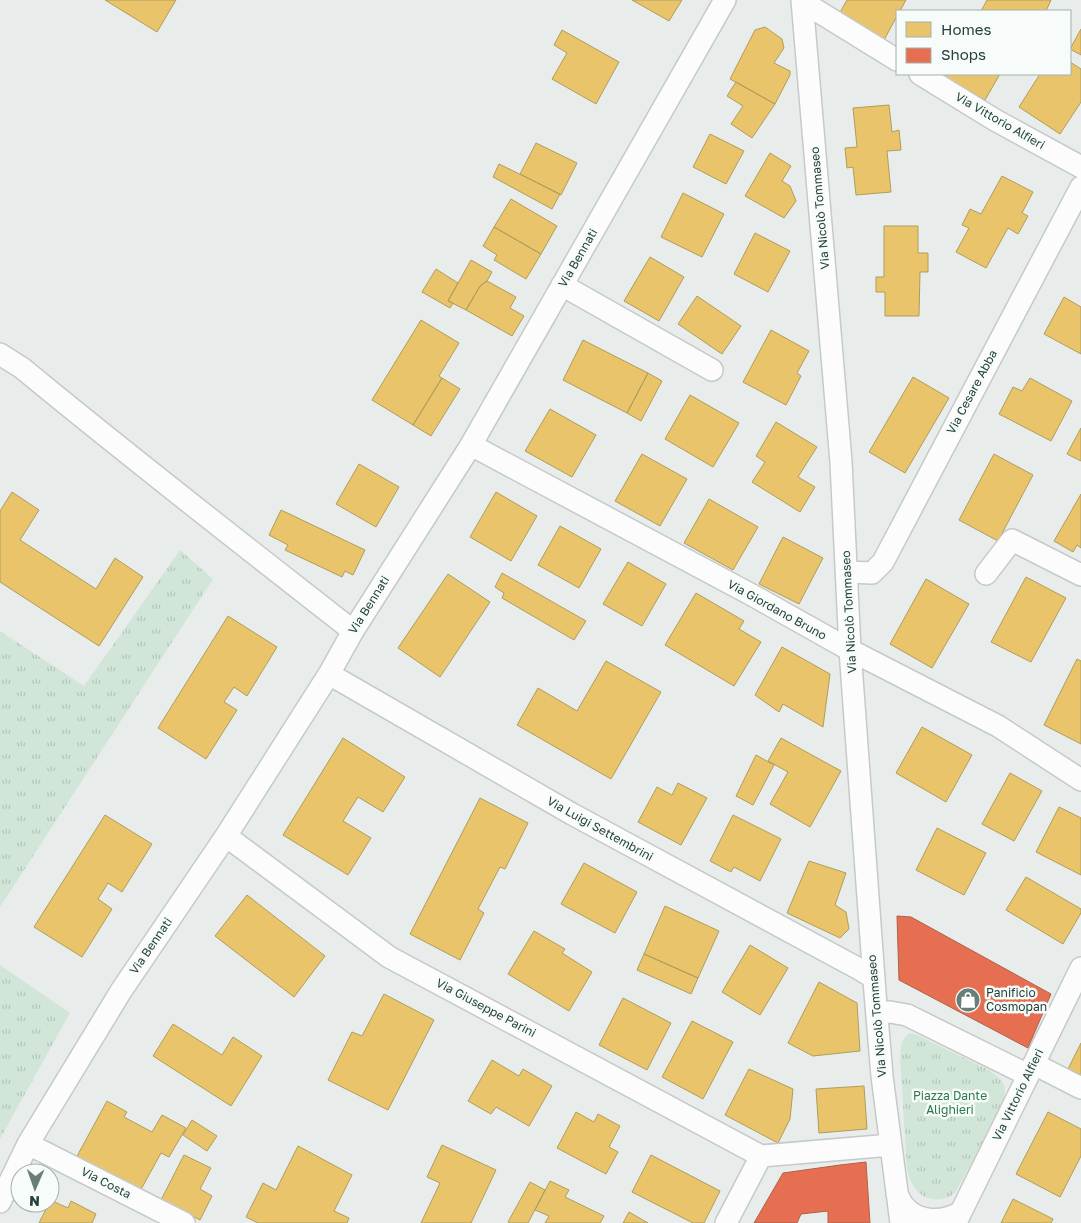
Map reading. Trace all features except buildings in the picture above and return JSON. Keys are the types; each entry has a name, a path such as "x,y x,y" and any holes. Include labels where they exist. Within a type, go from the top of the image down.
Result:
{"street":[{"name":"Via Bennati","path":"0,1202 28,1144 121,991 226,836 471,444 725,0"},
{"path":"802,1 896,59"},
{"name":"Via Nicolò Tommaseo","path":"802,1 840,452 850,650 874,978 882,1076 901,1223"},
{"name":"Via Vittorio Alfieri","path":"922,75 995,120 1081,166"},
{"name":"Via Cesare Abba","path":"847,572 872,573 883,562 1081,187"},
{"path":"562,285 712,370"},
{"path":"0,354 22,368 165,485 218,524 353,632"},
{"name":"Via Giordano Bruno","path":"471,444 743,590 850,650 998,726 1081,780"},
{"path":"986,574 1012,540 1081,574"},
{"name":"Via Luigi Settembrini","path":"329,674 572,814 874,978"},
{"name":"Via Giuseppe Parini","path":"226,836 389,957 761,1156"},
{"name":"Via Vittorio Alfieri","path":"959,1218 1081,968"},
{"path":"877,1013 890,1012 907,1015 1031,1069 1081,1088"},
{"name":"Via Costa","path":"28,1144 184,1223"},
{"path":"726,1223 761,1156 891,1146"},
{"path":"897,1193 903,1205 910,1213 921,1219 932,1222 959,1218"}],"green space":[{"path":"180,550 213,579 0,907 0,631 84,686"},
{"path":"0,965 70,1013 0,1139"},
{"name":"Piazza Dante Alighieri","path":"910,1033 989,1070 1000,1078 1005,1087 1000,1110 979,1151 955,1192 950,1197 942,1199 928,1198 918,1192 911,1182 907,1169 900,1058 903,1041"}],"place":[{"name":"Panificio Cosmopan","path":"968,1000"}]}
